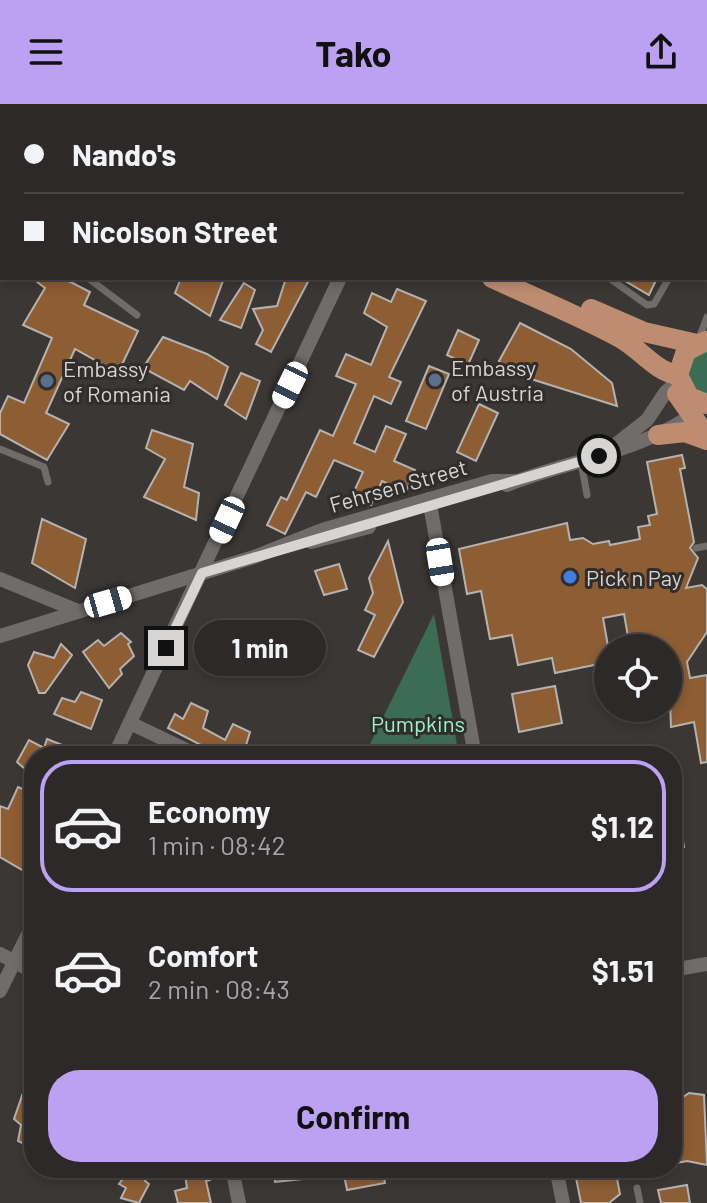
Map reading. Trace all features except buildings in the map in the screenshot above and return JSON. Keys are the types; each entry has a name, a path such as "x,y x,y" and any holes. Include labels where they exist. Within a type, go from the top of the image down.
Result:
{"main road":[{"path":"496,280 618,337 672,378 702,408 707,438 685,432 658,435"},
{"path":"529,280 635,329 701,343"},
{"path":"672,378 682,357 701,343"}],"street":[{"path":"119,746 339,280"},
{"name":"Fehrsen Street","path":"599,456 647,420 672,378"},
{"name":"Fehrsen Street","path":"0,636 295,544 334,537 430,504 581,462 658,435 702,408"},
{"path":"430,504 473,746"},
{"path":"0,579 78,611"},
{"path":"130,723 178,746"},
{"path":"0,991 7,957 24,935"},
{"path":"682,968 707,964"},
{"path":"234,1178 239,1203"},
{"path":"558,1178 563,1203"}],"lane":[{"path":"91,280 137,315"},
{"path":"612,280 647,305 654,304 668,280"},
{"path":"701,343 707,317"},
{"path":"0,449 44,467 48,482"},
{"path":"581,462 587,495"},
{"path":"696,548 707,546"},
{"path":"637,1188 640,1203"}],"green space":[{"path":"707,346 707,395 692,390 684,360"},
{"name":"Pumpkins","path":"434,614 457,746 369,746"}],"place":[{"name":"Embassy of Austria","path":"435,380"},
{"name":"Embassy of Romania","path":"47,381"},
{"name":"Pick n Pay","path":"570,577"}],"route":[{"path":"166,648 202,573 295,544 334,537 436,507 599,456"}]}
